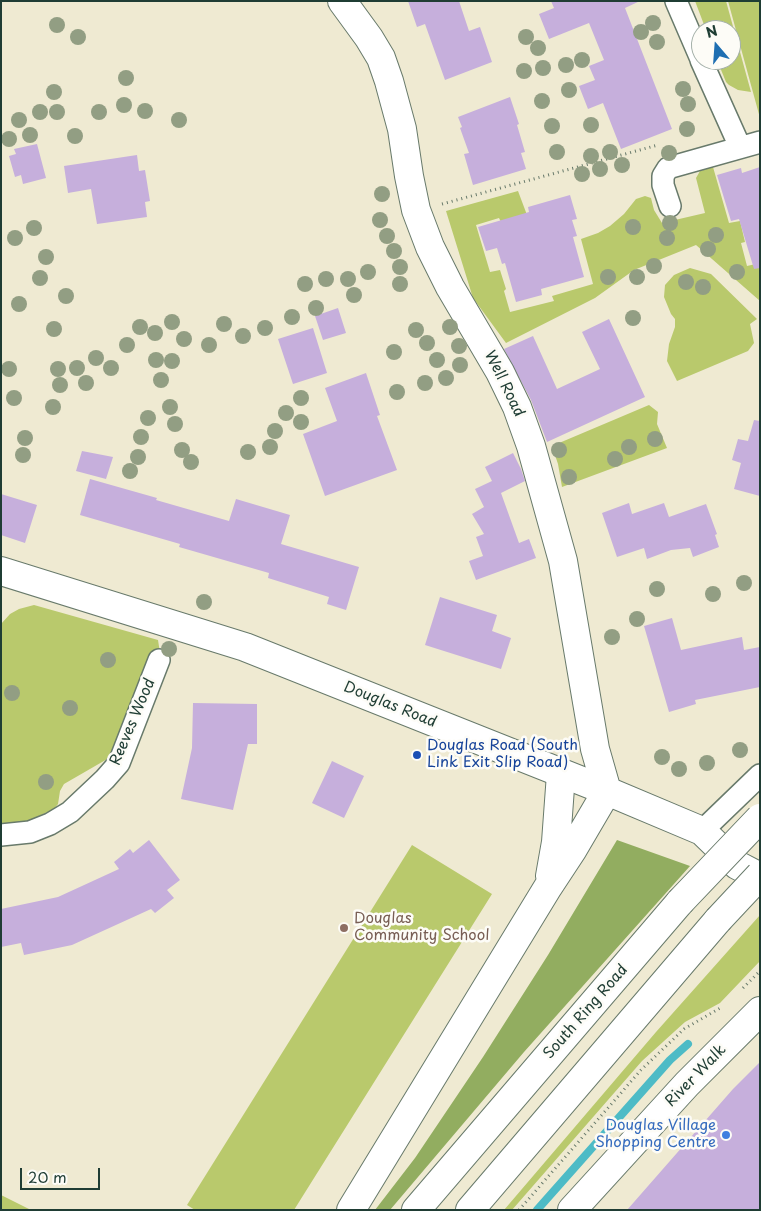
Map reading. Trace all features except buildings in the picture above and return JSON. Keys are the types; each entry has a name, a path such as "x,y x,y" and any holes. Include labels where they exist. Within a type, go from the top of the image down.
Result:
{"main road":[{"name":"Well Road","path":"342,1 369,38 381,58 390,81 402,129 416,210 439,267 500,372 517,407 531,446 563,561 595,749 607,791"},
{"name":"Douglas Road","path":"1,572 245,647 560,774 607,791 702,831 737,865 760,876"},
{"path":"548,888 556,842 560,774"},
{"path":"352,1210 607,791"},
{"name":"South Ring Road","path":"416,1210 680,902 760,818"},
{"path":"470,1210 718,920 760,876"},
{"name":"River Walk","path":"572,1210 687,1084 760,1011"}],"street":[{"path":"676,1 691,36"},
{"path":"670,206 662,176 668,168 744,140 706,70"},
{"name":"Reeves Wood","path":"1,835 30,832 46,827 70,812 106,779 119,762 159,660"},
{"path":"702,831 760,775"}],"path":[{"path":"416,210 666,143"},
{"path":"739,993 760,970"},
{"path":"518,1210 641,1070 684,1029 725,1005"}],"green space":[{"path":"695,1 726,1 731,20 702,20"},
{"path":"728,1 760,1 760,118 741,49 741,20 733,20"},
{"path":"741,56 751,92 738,90 726,82 721,70 741,70"},
{"path":"713,167 729,223 740,221 745,242 741,243 747,266 760,263 760,301 696,245 634,270 595,298 506,343 473,298 446,211 518,191 527,215 501,222 499,218 476,225 490,272 500,270 510,312 554,301 552,296 593,284 581,239 610,226 624,214 636,199 645,196 651,198 654,210 662,223 705,213 696,178 700,171"},
{"path":"690,268 711,274 757,319 750,324 754,343 748,351 677,381 667,361 675,319 664,297 665,285 674,275"},
{"path":"649,405 658,412 657,424 667,448 562,487 558,464 552,446"},
{"path":"34,605 158,640 160,653 109,758 64,784 60,791 58,804 54,809 28,821 3,825 1,824 1,624 10,614 19,609"},
{"path":"617,840 690,866 524,1052 390,1210 375,1210 415,1158 483,1057 548,955"},
{"path":"412,845 492,894 294,1210 195,1210 187,1205"},
{"path":"760,915 760,961 720,1003 685,1022 642,1061 512,1210 504,1210 656,1032"},
{"path":"1,1195 31,1210 1,1210"}],"waterway":[{"path":"537,1210 670,1060 688,1044"}],"place":[{"name":"Douglas Road (South Link Exit Slip Road)","path":"417,755"},
{"name":"Douglas Community School","path":"344,928"},
{"name":"Douglas Village Shopping Centre","path":"726,1135"}]}
